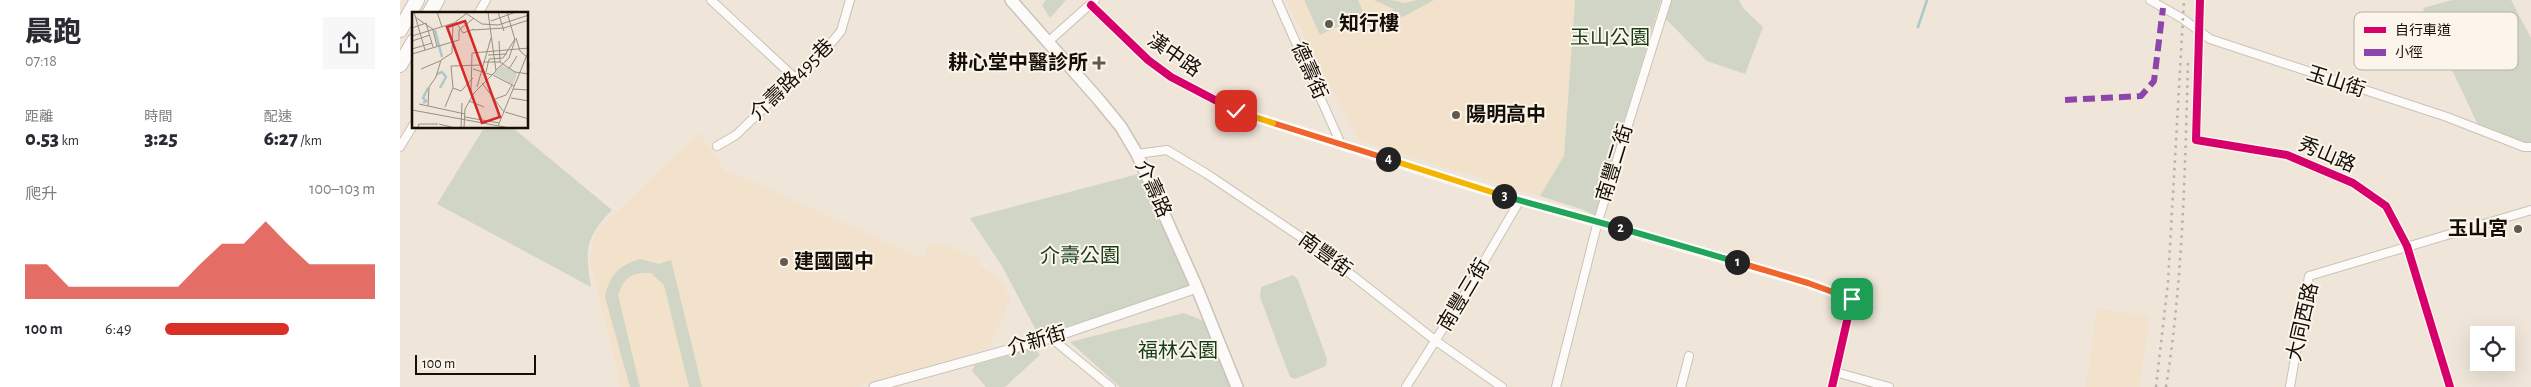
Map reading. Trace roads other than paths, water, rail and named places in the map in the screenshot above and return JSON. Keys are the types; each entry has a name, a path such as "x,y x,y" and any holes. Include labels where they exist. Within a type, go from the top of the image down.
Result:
{"highway":[{"path":"400,30 417,0"},
{"path":"431,12 437,0"},
{"path":"400,65 412,44"}],"main road":[{"name":"介壽路","path":"1012,0 1050,41 1121,127 1137,154 1197,288 1237,387"}],"street":[{"path":"479,12 486,0"},
{"path":"711,0 796,79"},
{"name":"介壽路495巷","path":"717,146 736,135 796,79 841,31 850,0"},
{"name":"德壽街","path":"1277,0 1340,142"},
{"name":"南豐二街","path":"1556,387 1598,221 1667,0"},
{"name":"玉山街","path":"2150,0 2183,18 2199,32 2218,42 2446,117 2524,147 2531,147"},
{"path":"2199,32 2200,0"},
{"path":"1050,41 1093,3"},
{"name":"漢中路","path":"1093,3 1148,60 1171,77 1236,111 1340,142 1520,200 1808,283 1852,299 1835,372"},
{"name":"秀山路","path":"2199,32 2196,140 2287,155 2353,183 2386,206 2407,246 2450,387"},
{"path":"400,147 412,127"},
{"name":"南豐街","path":"1137,154 1167,150 1207,174 1320,250 1436,341 1502,387"},
{"name":"南豐三街","path":"1406,387 1436,341 1520,200"},
{"name":"大同西路","path":"2290,387 2310,276 2531,210"},
{"name":"介新街","path":"874,387 1051,338 1197,288"},
{"path":"1051,338 1110,387"},
{"path":"1681,387 1689,356"},
{"path":"1832,387 1835,372 1889,387"}],"waterway":[{"path":"1918,27 1927,0"}],"railway":[{"path":"2156,387 2168,282 2184,0"},
{"path":"2166,387 2180,266 2188,62"}],"place":[{"name":"知行樓","path":"1329,24"},
{"name":"耕心堂中醫診所","path":"1099,63"},
{"name":"陽明高中","path":"1456,115"},
{"name":"玉山宮","path":"2518,229"},
{"name":"建國國中","path":"784,262"}],"park label":[{"name":"玉山公園","path":"1610,38"},
{"name":"介壽公園","path":"1080,256"},
{"name":"福林公園","path":"1178,351"}]}
